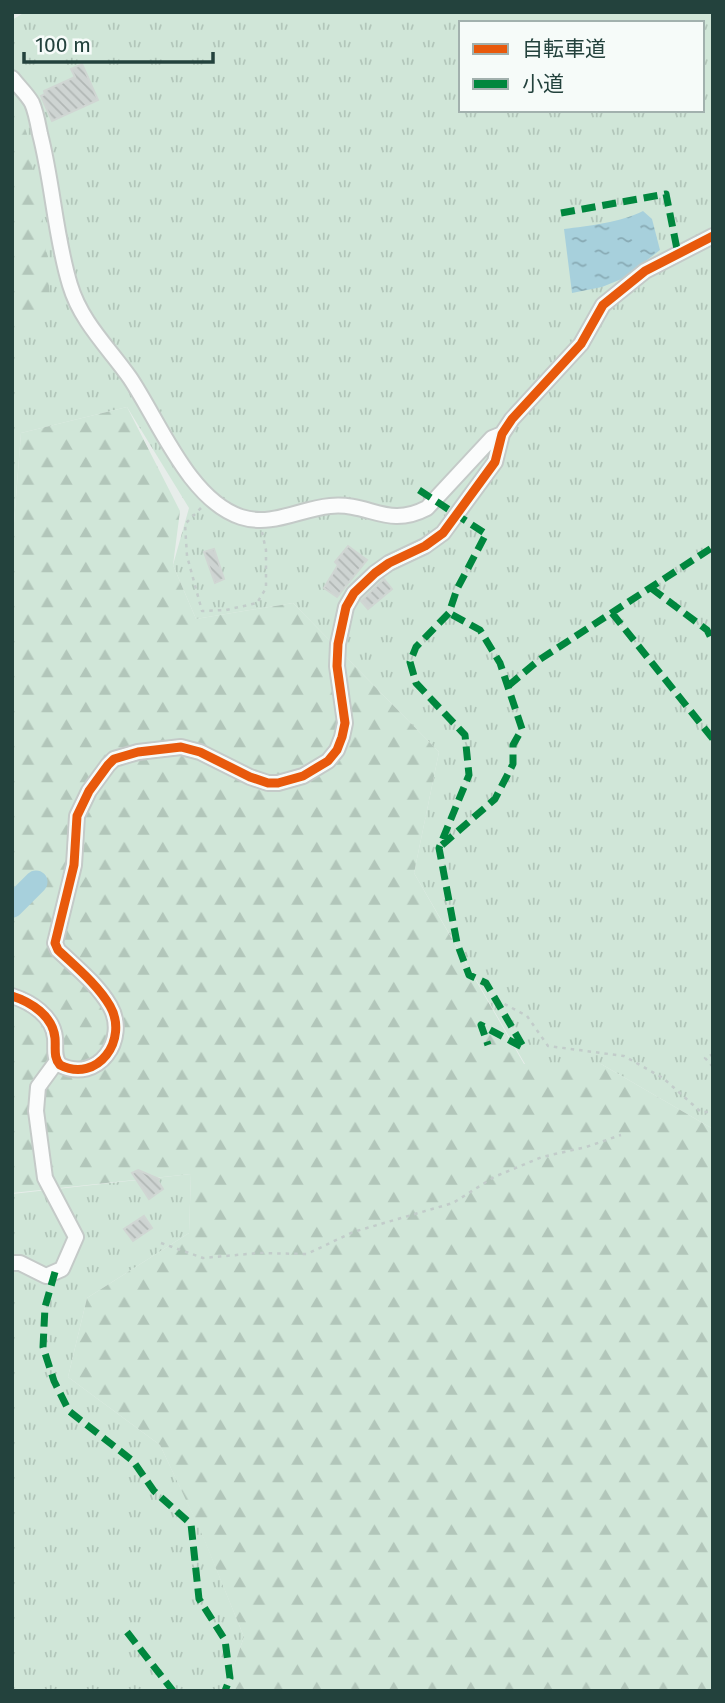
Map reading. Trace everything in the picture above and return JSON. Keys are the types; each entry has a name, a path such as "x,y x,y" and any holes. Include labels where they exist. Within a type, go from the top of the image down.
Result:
{"street":[{"path":"12,78 32,104 49,169 61,248 75,300 82,315 130,378 179,461 223,509 260,522 326,506 347,505 396,518 413,515 427,508 492,438 502,434"},
{"path":"57,1061 66,1068 93,1068 105,1058 116,1037 117,1025 110,1005 55,943 75,865 77,816 94,782 114,759 171,747 200,752 268,783 303,776 328,761 337,750 345,723 337,666 338,644 346,607 354,593 374,573 425,546 443,533 495,461 502,434 536,392 581,344 603,305 645,271 713,236"},
{"path":"12,996 31,1004 49,1021 55,1038 57,1061 38,1087 37,1111 45,1178 76,1237 62,1269 46,1276 20,1263 12,1263"}],"path":[{"path":"211,498 185,524 187,556 202,611 226,610 257,603 266,588 266,550 260,522"},
{"path":"497,1000 527,1016 548,1046 624,1055 663,1078 701,1112 713,1112"},
{"path":"713,1054 705,1058 713,1067"},
{"path":"162,1243 203,1258 260,1253 307,1254 353,1232 453,1203 494,1177 542,1157 586,1147 621,1135"}],"green space":[{"path":"25,12 713,12 713,1129 601,1064 525,1064 414,873 439,752 293,603 196,619 173,565 189,508 127,407 21,433 12,548 12,20"},
{"path":"12,100 19,103 42,212 51,308 12,340"},
{"path":"127,407 180,511 173,565 196,619 293,603 439,752 414,873 524,1064 601,1064 713,1129 713,1691 225,1691 244,1637 201,1532 160,1445 68,1377 87,1298 189,1233 191,1174 12,1193 12,549 21,433"},
{"path":"191,1174 189,1233 87,1298 68,1377 160,1445 201,1531 244,1637 225,1691 12,1691 12,1194"}],"water":[{"path":"643,211 652,219 660,250 624,278 602,287 572,293 564,229 615,221"}],"building":[{"path":"82,64 98,100 52,121 41,96 45,94 44,91 75,77 71,69"},
{"path":"348,546 367,560 337,597 324,588 338,565 335,562"},
{"path":"214,549 224,579 215,583 204,552"},
{"path":"384,579 392,589 368,609 361,601"},
{"path":"138,1170 159,1179 163,1189 149,1199 132,1173"},
{"path":"144,1216 152,1228 133,1241 124,1229"}],"waterway":[{"path":"12,906 36,882"}],"marked path":[{"path":"561,213 666,194 678,254"},
{"path":"419,490 486,534 457,589 449,613 416,647 410,662 416,683 465,735 469,775 439,848 457,943 469,975 486,983 524,1048 481,1025 488,1045"},
{"path":"508,686 539,660 713,547"},
{"path":"651,588 707,630 713,642"},
{"path":"442,845 495,799 513,764 513,745 522,729 500,663 480,630 449,613"},
{"path":"612,613 713,739"},
{"path":"55,1272 45,1307 43,1347 54,1381 69,1411 133,1461 154,1491 191,1524 199,1599 225,1640 230,1678 225,1691"},
{"path":"127,1632 173,1691"}],"cycle path":[{"path":"12,996 33,1006 46,1017 53,1030 56,1056 60,1065 74,1069 87,1068 106,1055 116,1032 110,1006 93,984 58,950 55,943 74,865 77,816 89,791 108,765 114,759 138,752 181,747 200,752 250,777 278,783 303,776 328,761 337,750 345,723 337,666 338,644 346,607 354,593 389,563 425,546 443,533 495,462 502,434 512,419 581,344 603,305 645,271 713,236"}]}
